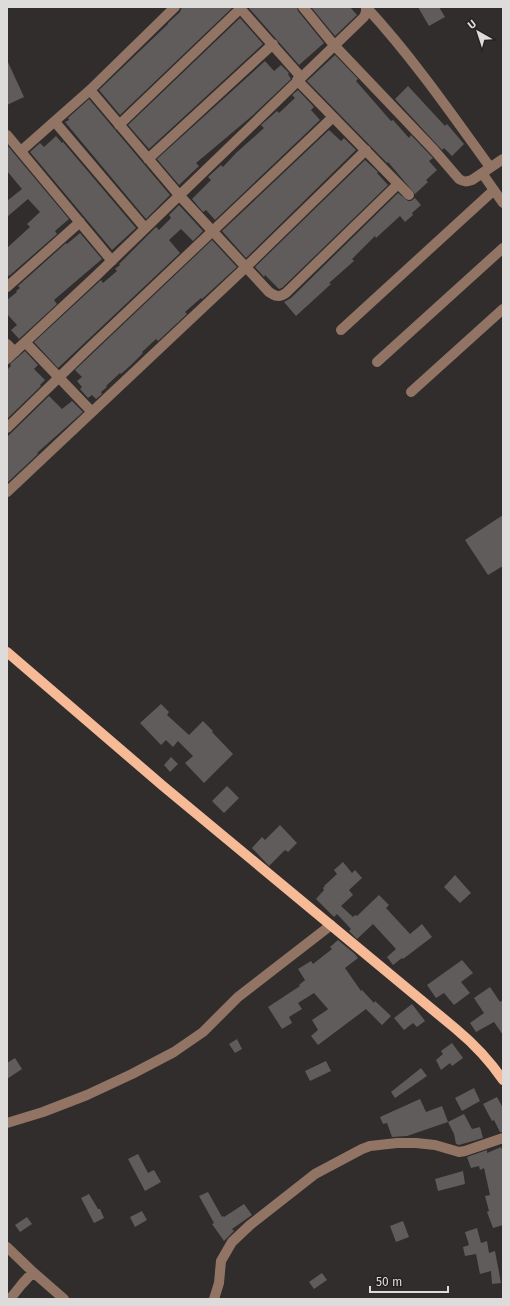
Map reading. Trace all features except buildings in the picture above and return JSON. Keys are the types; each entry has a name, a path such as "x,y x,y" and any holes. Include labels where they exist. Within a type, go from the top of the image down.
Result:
{"main road":[{"path":"7,652 163,786 468,1039 496,1069 503,1080"}],"street":[{"path":"21,152 90,90 175,7"},
{"path":"303,7 334,45 429,145 459,179 463,182 467,182 503,159"},
{"path":"119,125 240,8 273,44 299,79 333,117 409,195"},
{"path":"7,360 112,261 364,17 366,8"},
{"path":"366,8 405,51 446,106 486,170 494,190 503,203"},
{"path":"148,159 273,44"},
{"path":"90,90 179,195 269,292 278,297 282,296 398,184"},
{"path":"7,428 333,117"},
{"path":"54,122 145,228"},
{"path":"7,135 112,261"},
{"path":"7,492 246,267 366,150"},
{"path":"341,330 494,190"},
{"path":"7,287 80,222"},
{"path":"377,362 503,248"},
{"path":"411,392 503,309"},
{"path":"25,342 92,412"},
{"path":"7,344 15,352"},
{"path":"7,1123 43,1112 87,1095 174,1052 203,1032 238,997 331,925"},
{"path":"214,1299 219,1283 221,1261 232,1242 250,1225 303,1183 334,1163 370,1146 397,1143 416,1143 435,1145 459,1152 503,1138"},
{"path":"7,1246 33,1272 64,1299"},
{"path":"10,1298 33,1272"}]}
